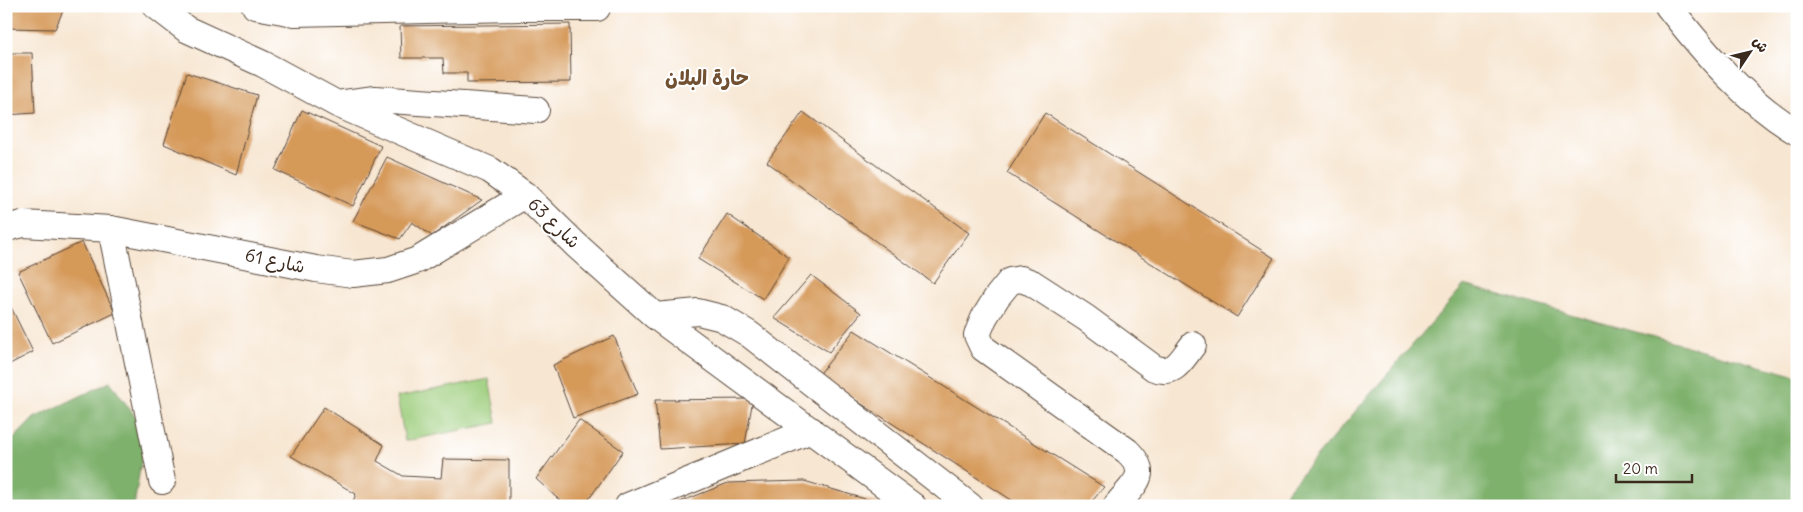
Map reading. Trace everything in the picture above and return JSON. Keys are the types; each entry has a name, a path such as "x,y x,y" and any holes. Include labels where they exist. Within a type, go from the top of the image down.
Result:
{"street":[{"name":"شارع 63","path":"156,6 186,30 263,64 337,104 490,170 525,195 576,245 655,316 913,506"},
{"path":"255,6 294,14 520,8 597,8"},
{"path":"1668,6 1715,64 1750,96 1797,132"},
{"path":"337,104 375,99 536,110"},
{"name":"شارع 61","path":"6,228 23,224 111,229 316,269 353,274 388,270 418,260 525,195"},
{"path":"111,229 162,481"},
{"path":"1116,506 1139,478 1140,470 1136,460 1127,451 983,348 976,335 984,318 1010,281 1021,279 1032,283 1086,318 1154,368 1164,372 1170,371 1194,345"},
{"path":"655,316 698,312 722,318 750,334 970,506"},
{"path":"628,506 811,430"}],"green space":[{"path":"1464,285 1797,376 1797,506 1274,506"},
{"path":"489,379 497,423 405,441 397,397"},
{"path":"110,382 146,431 134,506 6,506 6,447 34,418"}],"building":[{"path":"6,6 65,6 55,29 6,28"},
{"path":"570,24 571,82 467,83 467,73 444,73 443,58 401,58 400,26"},
{"path":"6,53 32,53 35,113 6,115"},
{"path":"187,73 257,95 236,175 164,144"},
{"path":"302,110 381,146 353,206 275,170"},
{"path":"803,112 969,233 933,283 767,162"},
{"path":"1045,113 1274,258 1237,317 1007,173"},
{"path":"387,157 482,200 432,236 412,222 400,239 353,221"},
{"path":"727,214 789,257 763,299 698,259"},
{"path":"82,242 115,313 52,343 18,272"},
{"path":"811,275 861,313 829,352 774,318"},
{"path":"6,297 33,352 6,366"},
{"path":"854,330 1104,487 1088,506 1021,506 818,376"},
{"path":"614,336 638,394 573,418 553,365"},
{"path":"753,399 745,444 660,449 655,400"},
{"path":"324,407 384,445 377,461 403,476 441,478 443,459 509,460 509,506 351,506 356,494 291,456"},
{"path":"579,420 623,451 584,506 566,506 536,479"},
{"path":"804,481 889,506 670,506 728,483"}],"district":[{"name":"حارة البلان","path":"707,78"}]}
